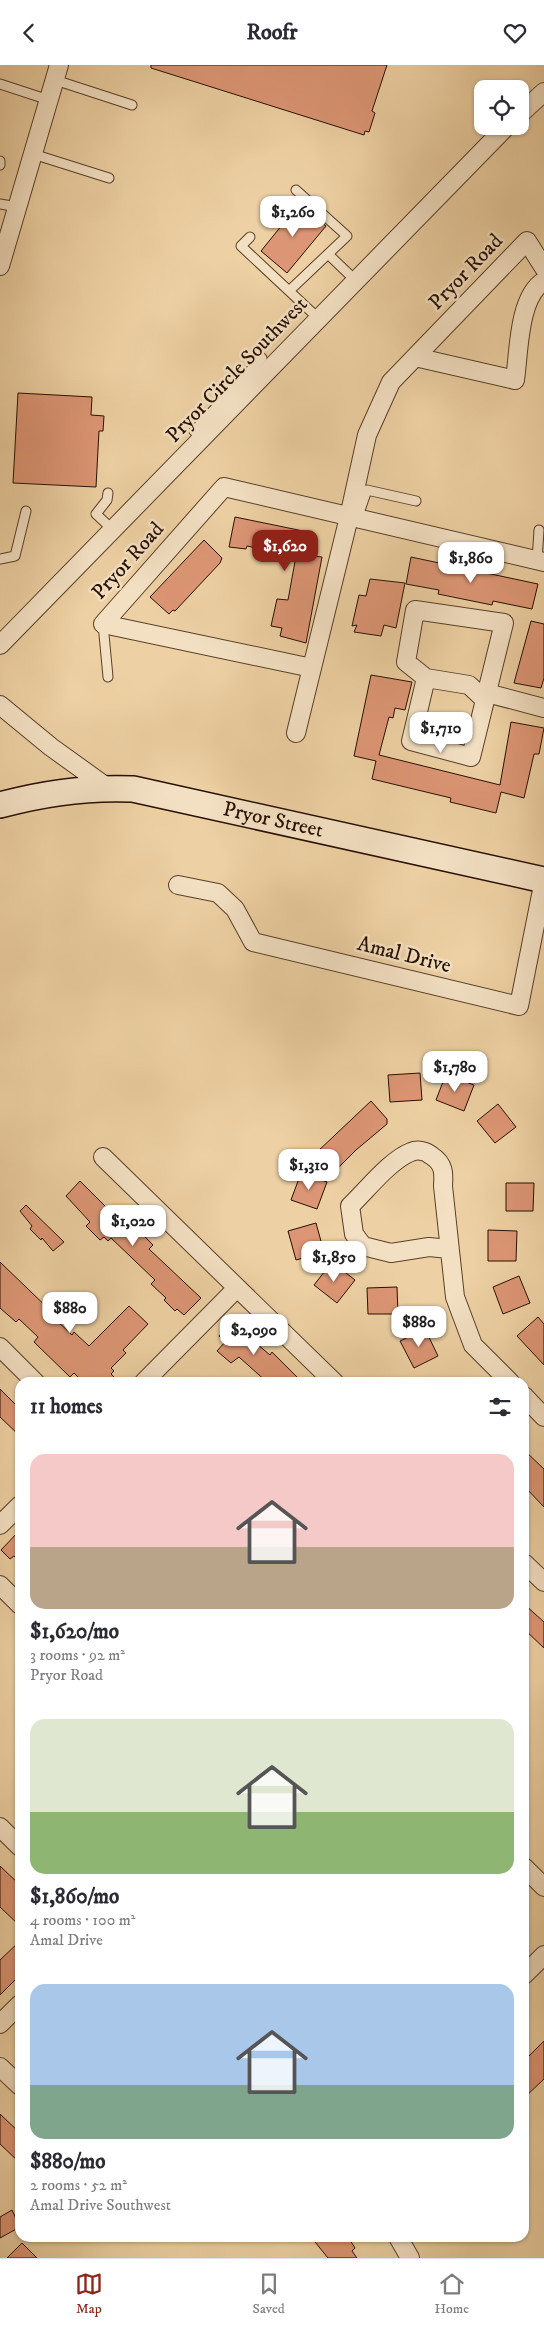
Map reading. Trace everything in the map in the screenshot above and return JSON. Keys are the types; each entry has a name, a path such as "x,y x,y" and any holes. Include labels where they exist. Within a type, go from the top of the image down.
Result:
{"main road":[{"name":"Pryor Street","path":"0,805 41,794 108,788 133,789 544,880"}],"street":[{"path":"0,266 9,205 33,154 57,72"},
{"path":"529,105 544,91"},
{"name":"Pryor Circle Southwest","path":"0,645 8,627 113,530 202,439 264,360 319,319 498,135"},
{"name":"Pryor Road","path":"296,733 353,518 367,435 391,382 527,241 544,268"},
{"path":"415,357 515,380 525,307 531,295 544,281"},
{"name":"Pryor Road","path":"312,668 102,624 224,487 541,562"},
{"path":"426,678 411,741 471,757 486,696 504,623 416,610 406,662 426,678 469,685 486,696 544,708"},
{"path":"0,705 51,747 108,788"},
{"name":"Amal Drive","path":"178,885 218,893 235,909 253,941 519,1006 544,880"},
{"path":"449,1249 429,1247 391,1253 363,1245 354,1234 350,1206 399,1159 412,1151 426,1151 438,1160 444,1171 443,1186 455,1297 473,1345 504,1377"},
{"path":"103,1157 329,1377"},
{"path":"149,1377 237,1289"},
{"path":"0,1347 30,1377"},
{"path":"529,1401 544,1417"},
{"path":"0,1525 15,1510"},
{"path":"529,1568 544,1582"},
{"path":"0,1585 15,1600"},
{"path":"0,1827 15,1842"},
{"path":"529,1872 544,1887"},
{"path":"529,1970 544,1955"},
{"path":"0,2024 15,2009"},
{"path":"0,2067 15,2081"},
{"path":"401,2242 410,2258"}],"lane":[{"path":"57,72 132,105"},
{"path":"0,84 49,100"},
{"path":"33,154 109,178"},
{"path":"290,291 347,236 296,190"},
{"path":"250,237 241,246 319,319"},
{"path":"328,253 356,281"},
{"path":"353,518 368,490 416,501"},
{"path":"108,493 108,500 96,515 113,530"},
{"path":"0,559 16,556 26,511"},
{"path":"539,530 541,562"},
{"path":"102,624 108,677"}],"building":[{"path":"151,65 387,65 372,111 375,113 369,132 365,131 364,135 151,68"},
{"path":"299,204 326,226 287,273 261,251"},
{"path":"18,393 92,397 91,415 104,416 103,431 99,431 96,487 13,483"},
{"path":"235,517 308,532 303,555 322,557 306,643 280,636 282,628 271,626 277,599 288,600 296,556 247,546 246,549 229,547"},
{"path":"204,540 222,558 220,563 175,611 173,610 169,614 150,597"},
{"path":"411,557 538,584 532,609 493,601 492,605 438,594 439,590 406,584"},
{"path":"370,579 405,583 396,628 384,625 381,636 354,632 357,625 352,626 359,595 366,596"},
{"path":"531,621 544,624 544,678 541,688 514,683"},
{"path":"371,675 412,682 405,710 395,708 393,718 389,717 379,755 500,785 511,722 544,728 539,754 534,754 524,798 501,792 496,813 450,802 451,798 372,779 376,761 354,756"},
{"path":"420,1073 422,1100 390,1102 388,1075"},
{"path":"446,1074 474,1085 464,1111 436,1100"},
{"path":"371,1101 387,1119 387,1124 335,1171 317,1152"},
{"path":"498,1104 516,1127 495,1143 477,1121"},
{"path":"301,1173 327,1182 317,1209 291,1200"},
{"path":"80,1181 115,1216 120,1211 153,1245 149,1249 201,1298 184,1315 177,1309 175,1311 164,1300 166,1298 151,1284 155,1280 111,1238 108,1241 104,1237 100,1240 86,1226 90,1222 66,1196"},
{"path":"506,1183 534,1183 533,1211 506,1211"},
{"path":"26,1205 64,1242 53,1251 42,1238 41,1240 30,1229 32,1226 20,1211"},
{"path":"316,1223 324,1252 296,1260 288,1231"},
{"path":"488,1230 517,1231 516,1261 488,1261"},
{"path":"0,1262 55,1315 53,1317 72,1335 74,1332 89,1346 129,1306 148,1324 123,1350 126,1353 111,1368 114,1371 111,1374 114,1377 78,1377 74,1373 70,1377 34,1342 38,1337 19,1319 16,1322 0,1308"},
{"path":"332,1262 355,1280 337,1303 314,1285"},
{"path":"519,1276 530,1303 503,1314 493,1287"},
{"path":"397,1287 398,1314 368,1314 367,1288"},
{"path":"538,1317 544,1324 544,1365 517,1336"},
{"path":"231,1322 240,1330 243,1326 253,1335 250,1338 270,1355 272,1352 297,1377 261,1377 239,1357 231,1363 217,1351 225,1342 219,1336"},
{"path":"425,1329 438,1356 414,1368 400,1341"},
{"path":"0,1389 15,1404 15,1431 0,1417"},
{"path":"529,1455 544,1469 544,1507 529,1491"},
{"path":"15,1535 15,1557 10,1559 1,1550"},
{"path":"529,1608 544,1622 544,1648 529,1634"},
{"path":"0,1866 15,1880 15,1921 0,1907"},
{"path":"15,1946 15,1980 0,1995 0,1960"},
{"path":"544,2041 544,2079 529,2093 529,2056"},
{"path":"0,2114 15,2128 15,2158 0,2144"},
{"path":"12,2210 15,2216 15,2230 0,2238 0,2217"},
{"path":"315,2242 351,2242 355,2248 352,2251 357,2258 328,2258"},
{"path":"22,2243 37,2258 7,2258"}]}
